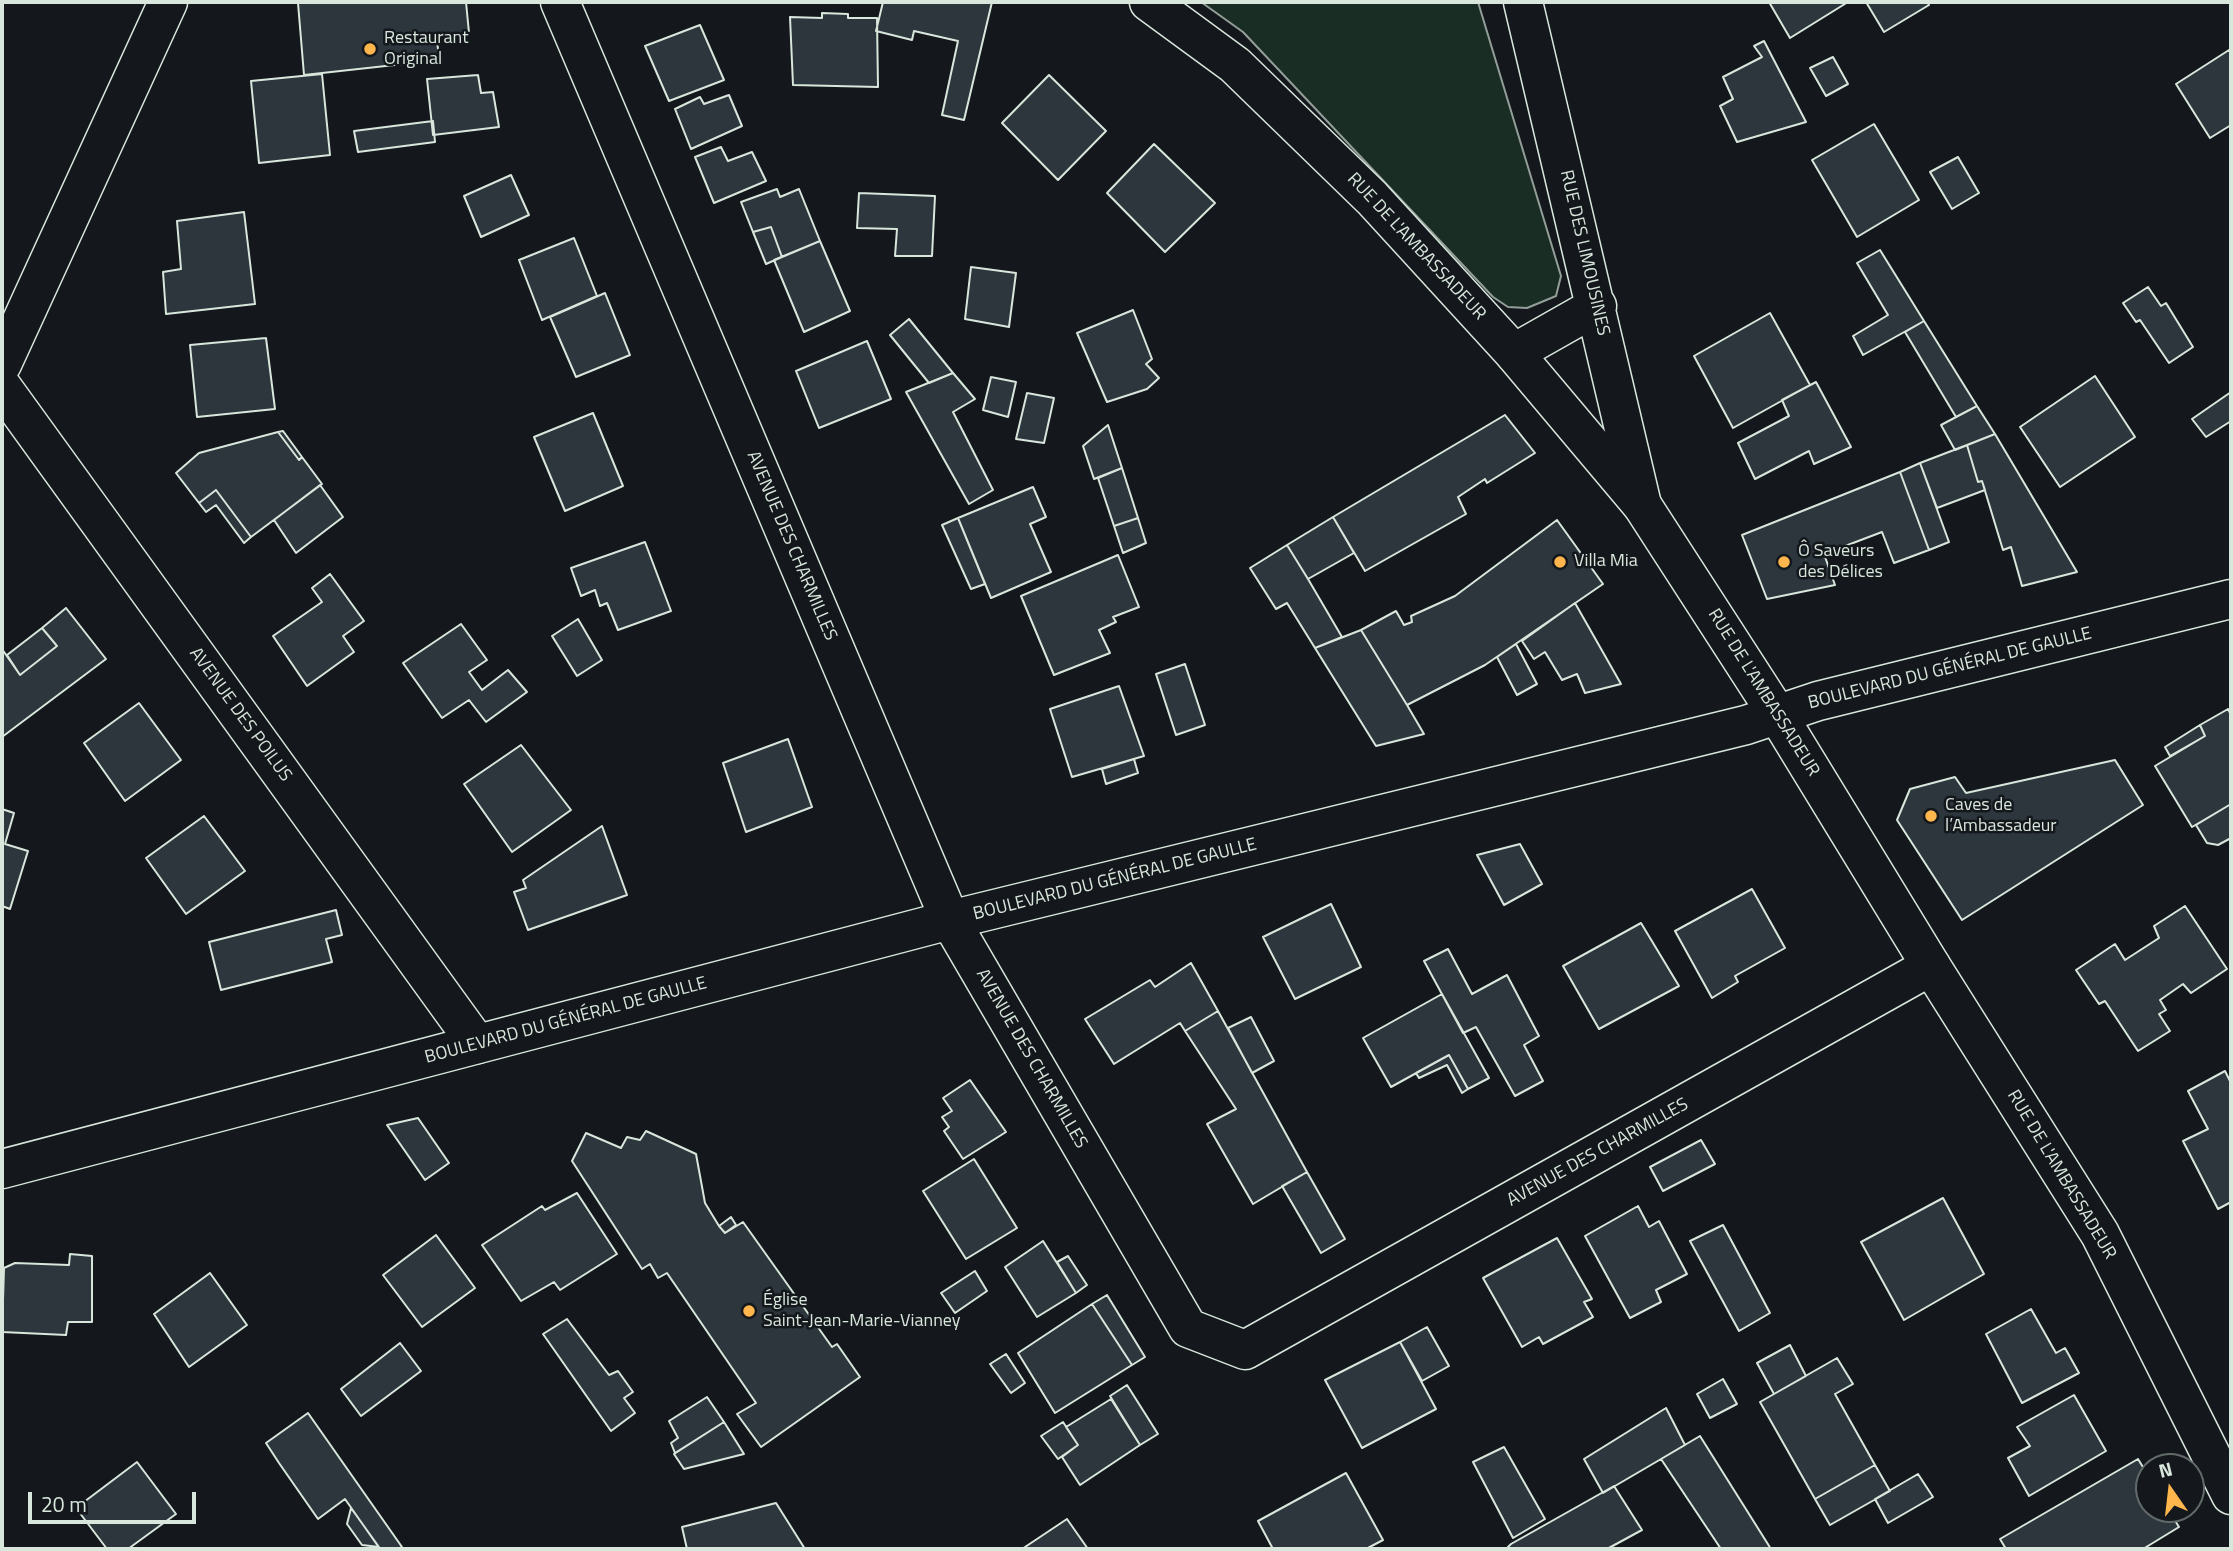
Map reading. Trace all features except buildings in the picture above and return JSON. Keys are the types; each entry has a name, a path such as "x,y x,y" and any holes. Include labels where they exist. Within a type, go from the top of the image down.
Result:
{"street":[{"path":"2,364 168,2"},
{"name":"AVENUE DES CHARMILLES","path":"560,2 950,920 1188,1328 1245,1350 1931,966"},
{"name":"RUE DE L'AMBASSADEUR","path":"1149,2 1235,65 1372,198 1514,353 1643,505 1777,714 1931,966 2100,1234 2231,1495"},
{"name":"RUE DES LIMOUSINES","path":"1523,2 1643,505"},
{"path":"1514,353 1597,306"},
{"name":"AVENUE DES POILUS","path":"2,387 477,1044"},
{"name":"BOULEVARD DU GÉNÉRAL DE GAULLE","path":"2,1169 950,920 1725,730 1818,701 2231,599"}],"green space":[{"path":"1201,2 1478,2 1561,276 1556,296 1527,308 1508,307 1493,297 1243,32"}],"place":[{"name":"Restaurant Original","path":"370,49"},
{"name":"Villa Mia","path":"1560,562"},
{"name":"Ô Saveurs des Délices","path":"1784,562"},
{"name":"Caves de l’Ambassadeur","path":"1931,816"},
{"name":"Église Saint-Jean-Marie-Vianney","path":"749,1311"}]}
